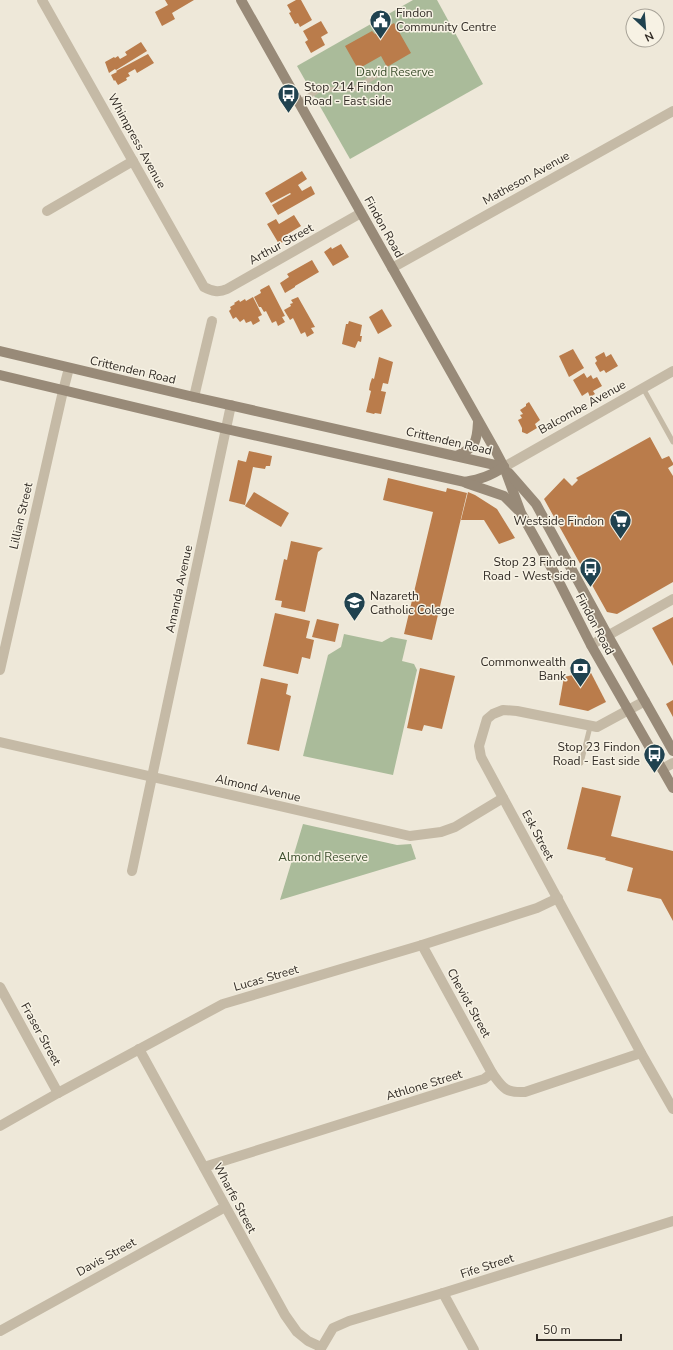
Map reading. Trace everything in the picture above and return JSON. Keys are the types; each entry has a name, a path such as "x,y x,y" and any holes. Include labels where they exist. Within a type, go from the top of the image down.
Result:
{"main road":[{"name":"Findon Road","path":"242,0 504,467 521,512 591,645 673,788"},
{"name":"Crittenden Road","path":"0,351 194,397 504,467"},
{"name":"Crittenden Road","path":"0,375 226,429 464,482 484,478 504,467"},
{"path":"456,456 473,446 476,439 478,422"},
{"name":"Findon Road","path":"504,467 536,504 673,751"},
{"path":"464,482 504,496 521,512"},
{"path":"556,576 578,580"}],"street":[{"name":"Whimpress Avenue","path":"42,0 204,287 212,291"},
{"name":"Matheson Avenue","path":"392,268 673,111"},
{"path":"46,212 133,161"},
{"name":"Arthur Street","path":"212,291 220,292 227,289 361,213"},
{"path":"194,397 212,321"},
{"name":"Lillian Street","path":"0,670 69,368"},
{"name":"Balcombe Avenue","path":"504,467 673,371"},
{"name":"Amanda Avenue","path":"132,871 231,405"},
{"path":"591,645 673,599"},
{"path":"590,727 597,727 645,700"},
{"name":"Esk Street","path":"590,727 517,711 503,710 493,714 487,719 479,746 481,758 673,1109"},
{"name":"Almond Avenue","path":"0,742 410,836 441,832 455,827 503,798"},
{"path":"662,769 673,763"},
{"name":"Lucas Street","path":"0,1126 223,1004 422,945 537,908 558,898"},
{"name":"Cheviot Street","path":"422,945 492,1073"},
{"name":"Fraser Street","path":"0,987 58,1093"},
{"name":"Wharfe Street","path":"139,1049 285,1315 297,1332 308,1341 321,1348"},
{"path":"492,1073 503,1088 512,1092 525,1092 641,1053"},
{"name":"Athlone Street","path":"204,1167 484,1080 492,1073"},
{"name":"Davis Street","path":"0,1331 225,1206"},
{"name":"Fife Street","path":"321,1348 333,1328 349,1321 673,1221"},
{"path":"443,1293 474,1350"}],"lane":[{"path":"299,102 319,90 354,89 382,72"},
{"path":"643,388 673,442"},
{"path":"581,762 590,727"}],"green space":[{"name":"David Reserve","path":"413,0 437,0 483,84 350,159 297,66"},
{"path":"344,634 382,642 391,637 407,640 402,661 414,664 417,670 393,775 303,756 328,655 341,647"},
{"name":"Almond Reserve","path":"303,824 397,845 411,844 416,859 280,900"}],"building":[{"path":"165,0 194,0 172,13 175,19 162,26 155,12 168,5"},
{"path":"296,0 301,0 312,20 300,27 298,23 295,24 289,13 291,12 287,5"},
{"path":"321,21 328,33 321,37 325,45 311,53 305,42 308,40 303,31"},
{"name":"Findon Community Centre","path":"394,23 411,53 387,67 381,56 358,69 345,46 372,31 375,34"},
{"path":"141,42 147,51 109,73 105,62 118,56 120,59 127,55 125,52"},
{"path":"148,54 154,63 137,73 135,69 128,73 130,76 126,78 127,80 118,85 115,80 114,81 111,75 117,72 116,71"},
{"path":"302,171 307,179 298,185 302,191 311,186 315,194 278,215 272,205 291,194 290,193 271,203 265,193"},
{"path":"294,215 301,226 286,235 289,239 279,244 267,224 276,219 279,224"},
{"path":"341,244 349,257 333,266 324,252 331,247 332,249"},
{"path":"312,260 319,272 285,293 280,283 289,277 287,274"},
{"path":"269,285 285,316 282,317 285,322 278,326 276,321 272,323 266,311 264,312 261,307 259,307 254,297 261,293 260,290"},
{"path":"253,297 262,315 258,317 260,321 253,325 251,321 246,323 244,319 240,322 236,317 233,319 229,311 231,309 230,307 239,300 240,302 245,299 246,301"},
{"path":"298,297 315,327 311,328 314,333 307,337 305,332 301,334 293,318 290,320 284,310 291,306 290,304 293,303 291,300"},
{"path":"382,309 392,326 378,334 369,317"},
{"path":"349,321 362,325 360,336 362,336 361,342 358,341 355,348 342,344 346,324 348,324"},
{"path":"573,349 584,368 569,377 559,356"},
{"path":"604,352 606,357 611,354 618,366 606,373 604,370 600,372 595,363 597,361 595,357"},
{"path":"379,357 393,362 388,384 383,383 381,391 386,392 381,414 374,414 366,412 371,391 369,390 370,384 372,378 374,379"},
{"path":"584,373 587,378 591,375 593,379 597,377 602,386 593,391 595,394 590,397 588,392 582,396 573,380"},
{"path":"529,402 540,420 535,424 537,428 527,434 522,432 522,428 518,420 522,418 520,415 523,414 520,410"},
{"name":"Westside Findon","path":"650,437 662,459 669,456 673,463 673,465 668,468 673,476 673,582 617,614 607,612 544,499 564,478 572,486 578,480 576,478"},
{"path":"249,451 272,456 270,466 266,466 265,469 253,467 245,505 229,501 238,460 246,462"},
{"path":"388,478 446,492 447,488 467,493 432,640 404,634 433,512 383,500"},
{"path":"254,492 289,513 281,527 245,506"},
{"path":"468,492 497,509 515,538 499,544 484,520 461,520"},
{"path":"291,541 323,548 318,552 305,612 281,607 282,601 275,600 284,559 287,560"},
{"path":"275,613 310,621 306,638 314,640 310,659 302,657 298,674 263,666"},
{"path":"673,617 673,666 652,628"},
{"path":"317,619 339,624 335,642 312,637"},
{"path":"420,668 455,676 442,729 424,725 422,731 407,728"},
{"name":"Commonwealth Bank","path":"590,671 606,702 588,711 559,705 564,677"},
{"path":"261,678 288,684 286,694 291,696 279,751 247,744"},
{"path":"673,700 673,717 666,704"},
{"path":"582,787 621,796 611,836 673,851 673,921 661,899 627,891 633,868 605,860 606,858 567,849"}],"place":[{"name":"Findon Community Centre","path":"380,40"},
{"name":"Stop 214 Findon Road - East side","path":"289,114"},
{"name":"Westside Findon","path":"620,540"},
{"name":"Stop 23 Findon Road - West side","path":"591,588"},
{"name":"Nazareth Catholic Colege","path":"355,622"},
{"name":"Commonwealth Bank","path":"581,688"},
{"name":"Stop 23 Findon Road - East side","path":"655,774"}]}
